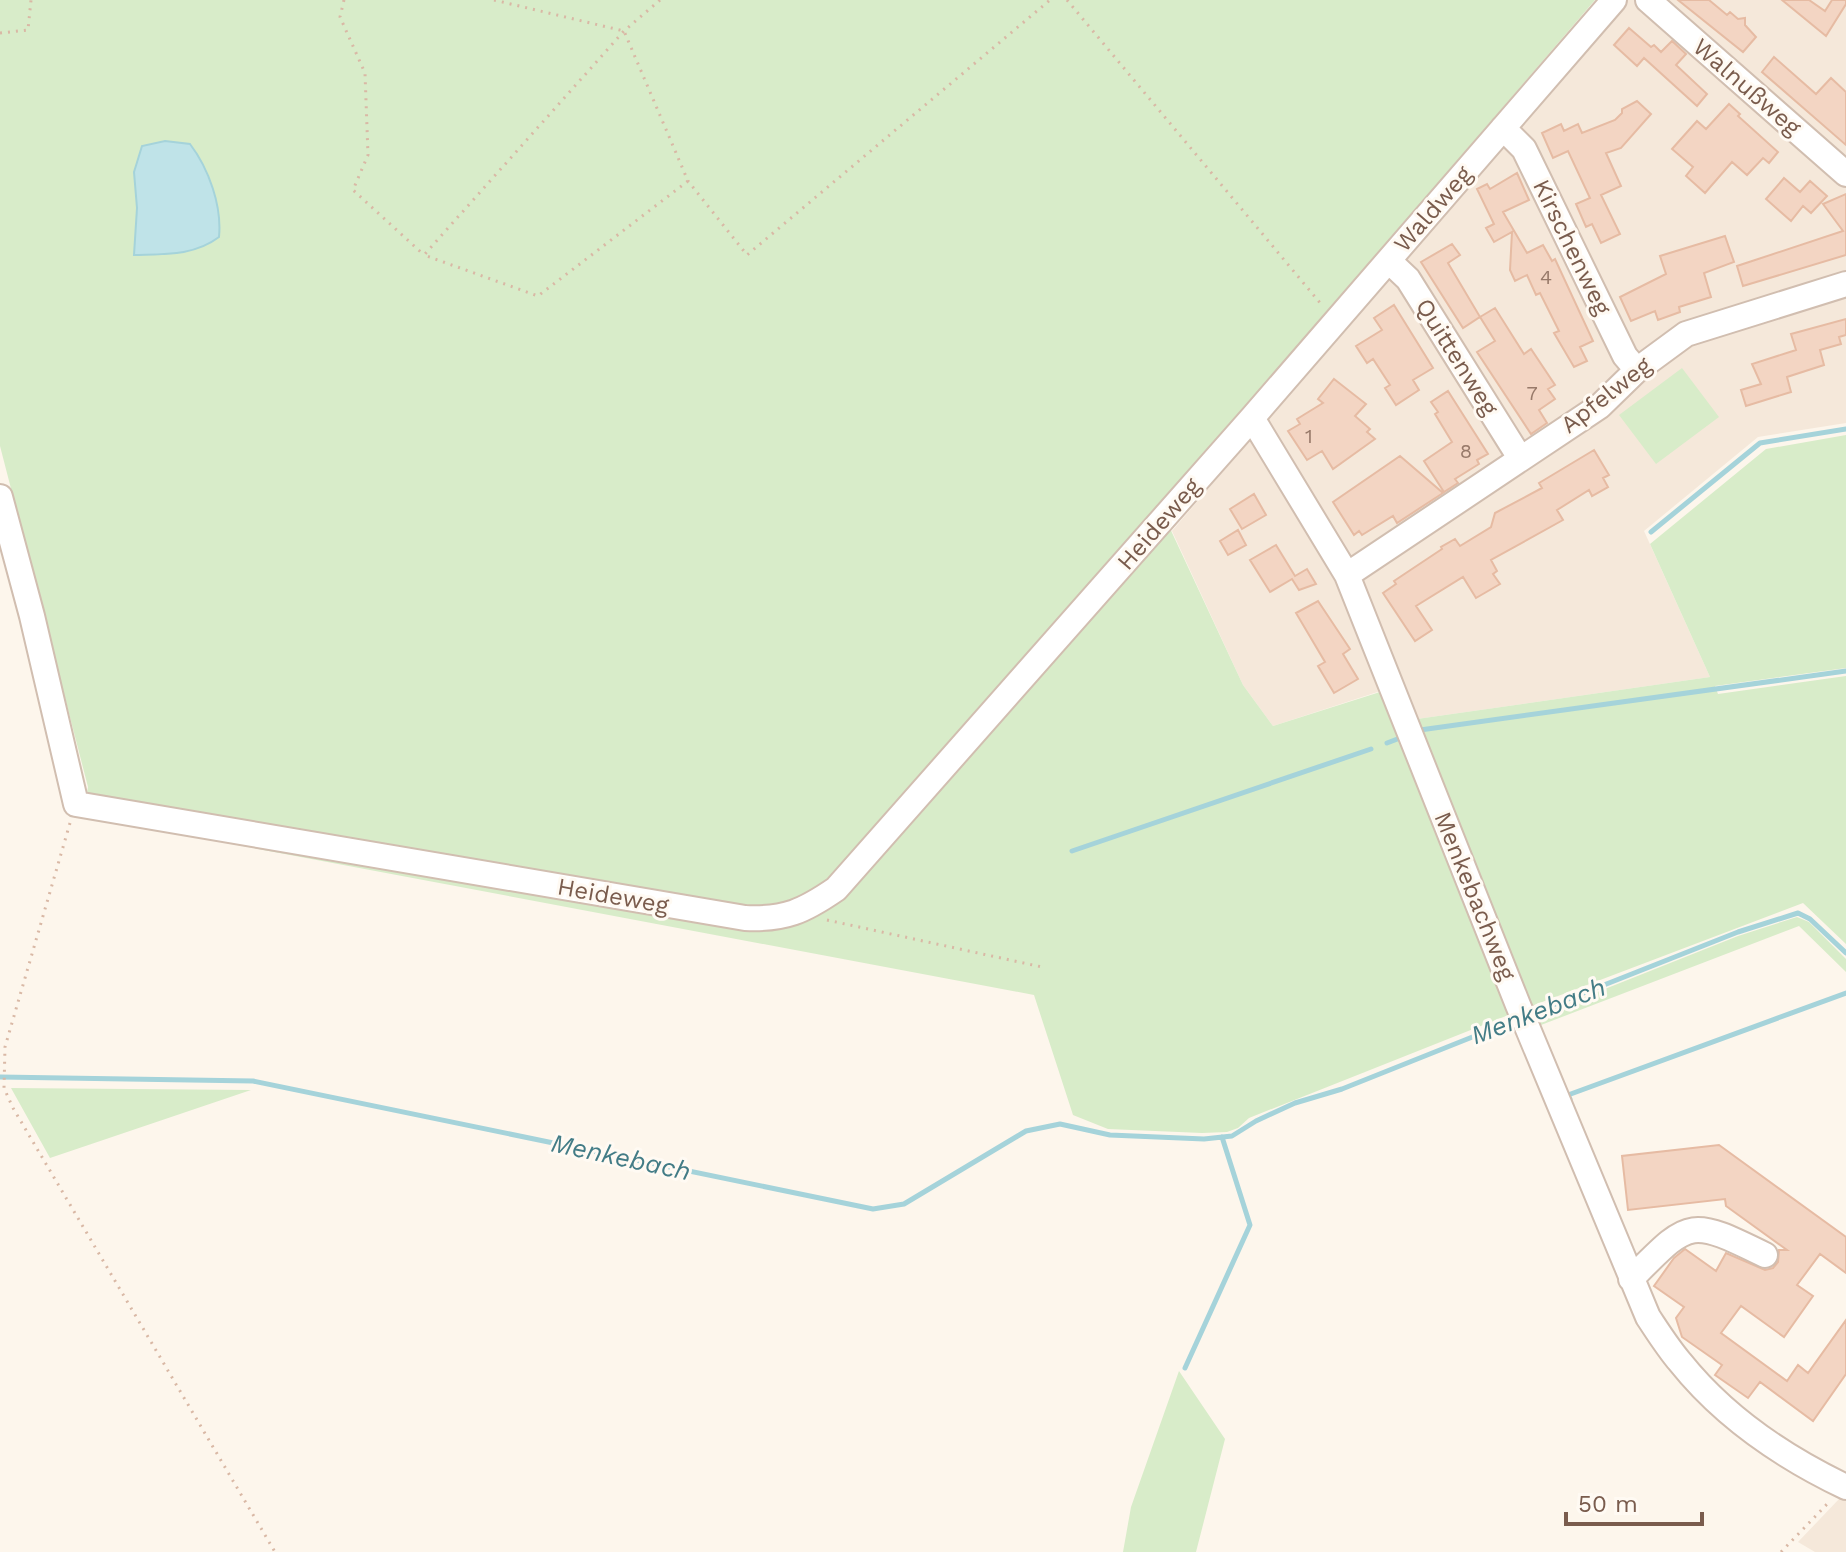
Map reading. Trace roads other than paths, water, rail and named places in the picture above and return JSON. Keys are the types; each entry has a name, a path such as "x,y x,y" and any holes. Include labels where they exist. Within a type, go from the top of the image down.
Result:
{"street":[{"name":"Waldweg","path":"1252,418 1614,0"},
{"name":"Walnußweg","path":"1648,0 1846,174"},
{"name":"Kirschenweg","path":"1503,128 1524,149 1625,356 1637,370"},
{"name":"Quittenweg","path":"1389,261 1408,279 1520,458"},
{"name":"Apfelweg","path":"1347,575 1600,406 1637,370 1686,334 1846,284"},
{"name":"Menkebachweg","path":"1252,418 1347,575 1518,1005 1648,1317 1679,1362 1714,1400 1761,1438 1809,1470 1845,1487"},
{"name":"Heideweg","path":"0,497 32,616 76,804 745,918 773,919 807,909 836,889 1252,418"},
{"path":"1631,1279 1673,1237 1696,1229 1726,1235 1765,1255"}],"water":[{"path":"165,141 190,144 203,165 216,201 219,237 189,251 134,255 137,208 134,172 142,146"}],"waterway":[{"path":"1651,532 1760,443 1846,429"},
{"path":"1420,730 1846,671"},
{"path":"1387,743 1400,738 1400,735"},
{"path":"1072,851 1371,749"},
{"name":"Menkebach","path":"1528,1015 1738,932 1798,913 1810,919 1846,953"},
{"path":"1570,1099 1568,1095 1846,993"},
{"name":"Menkebach","path":"0,1077 253,1081 873,1209 904,1204 1026,1131 1060,1124 1110,1135 1204,1139 1232,1136 1295,1103 1342,1089 1515,1020"},
{"name":"Menkebach","path":"1185,1368 1250,1225 1222,1137"}]}
